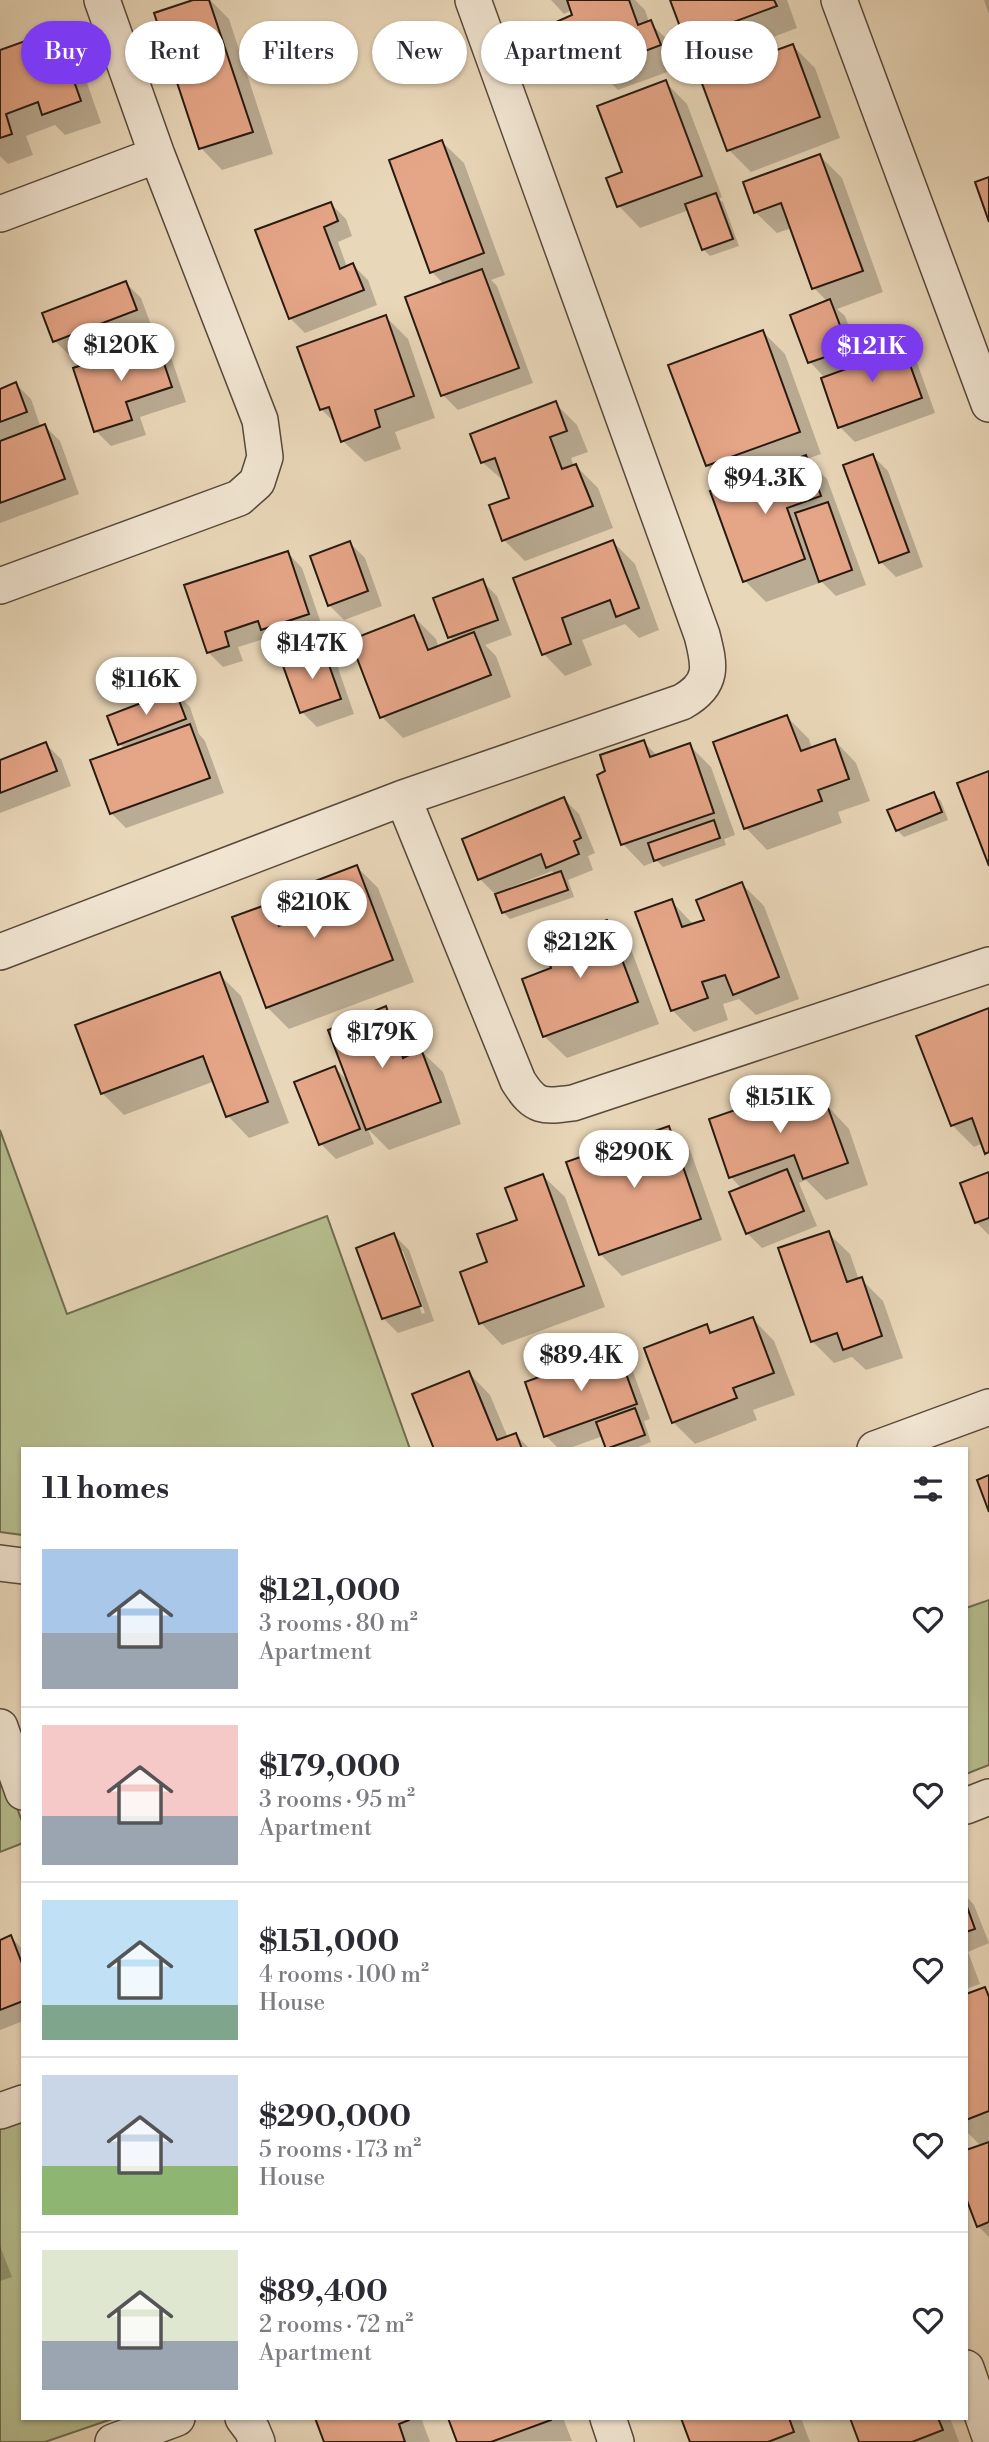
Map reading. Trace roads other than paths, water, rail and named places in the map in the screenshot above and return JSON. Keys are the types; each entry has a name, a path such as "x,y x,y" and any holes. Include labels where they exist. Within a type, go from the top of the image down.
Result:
{"street":[{"path":"0,586 239,498 257,482 265,457 260,420 157,155 102,0"},
{"path":"0,952 403,798 682,702 703,685 709,662 702,635 473,0"},
{"path":"839,0 989,404"},
{"path":"0,214 157,155"},
{"path":"403,798 518,1081 528,1098 545,1107 573,1103 989,965"},
{"path":"880,1447 989,1407"},
{"path":"0,1563 21,1566"},
{"path":"0,1727 21,1786"},
{"path":"968,1805 989,1797"},
{"path":"0,2111 21,2104"},
{"path":"968,2374 989,2434"},
{"path":"113,2442 172,2420"},
{"path":"244,2420 257,2442"},
{"path":"609,2420 616,2442"}]}
